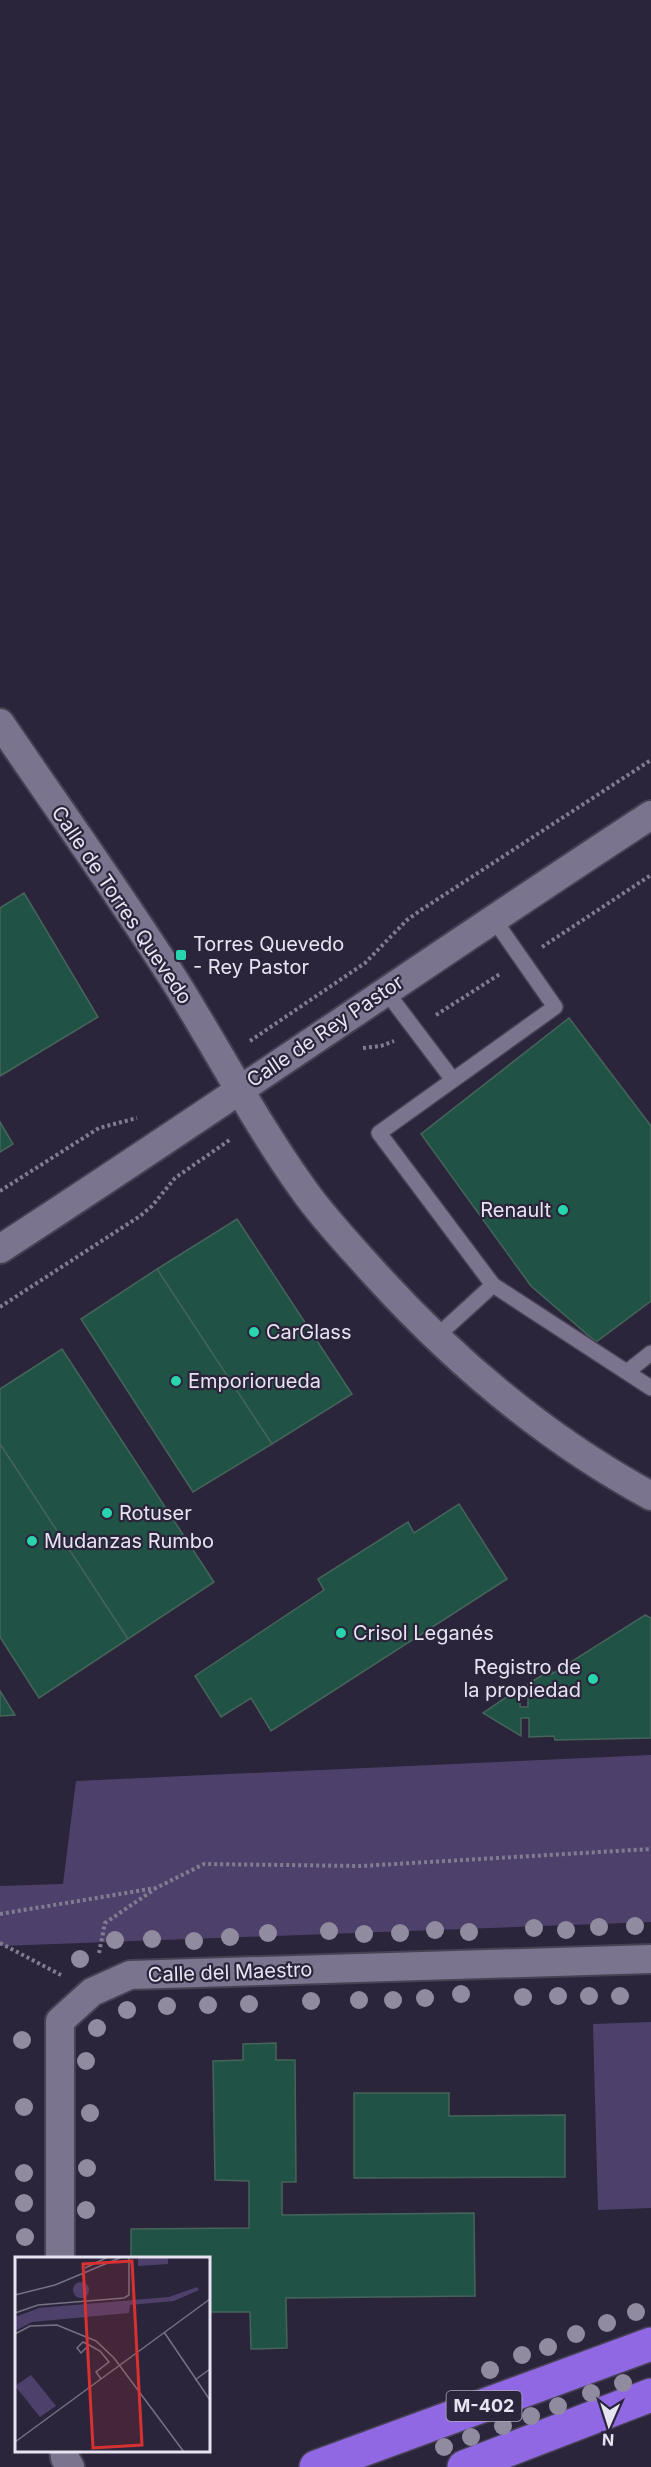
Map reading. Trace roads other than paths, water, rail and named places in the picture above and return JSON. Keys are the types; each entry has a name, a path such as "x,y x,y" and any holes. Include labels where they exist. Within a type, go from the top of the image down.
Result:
{"highway":[{"name":"M-402","path":"316,2467 651,2344"},
{"name":"M-402","path":"464,2467 651,2395"}],"street":[{"name":"Calle de Torres Quevedo","path":"0,723 172,976 258,1120 303,1190 360,1257 435,1338 472,1372 537,1424 586,1458 651,1496"},
{"name":"Calle de Rey Pastor","path":"0,1249 167,1140 493,918 651,815"},
{"name":"Calle del Maestro","path":"60,2257 60,2021 92,1992 130,1975 651,1959"}],"lane":[{"path":"493,918 555,1007 379,1133 493,1286 651,1388"},
{"path":"385,990 453,1080"},
{"path":"435,1338 493,1286"},
{"path":"627,1372 651,1353"}],"place":[{"name":"Torres Quevedo - Rey Pastor","path":"181,955"},
{"name":"Renault","path":"563,1210"},
{"name":"CarGlass","path":"254,1332"},
{"name":"Emporiorueda","path":"176,1381"},
{"name":"Rotuser","path":"107,1513"},
{"name":"Mudanzas Rumbo","path":"32,1541"},
{"name":"Crisol Leganés","path":"341,1633"},
{"name":"Registro de la propiedad","path":"593,1679"}]}
